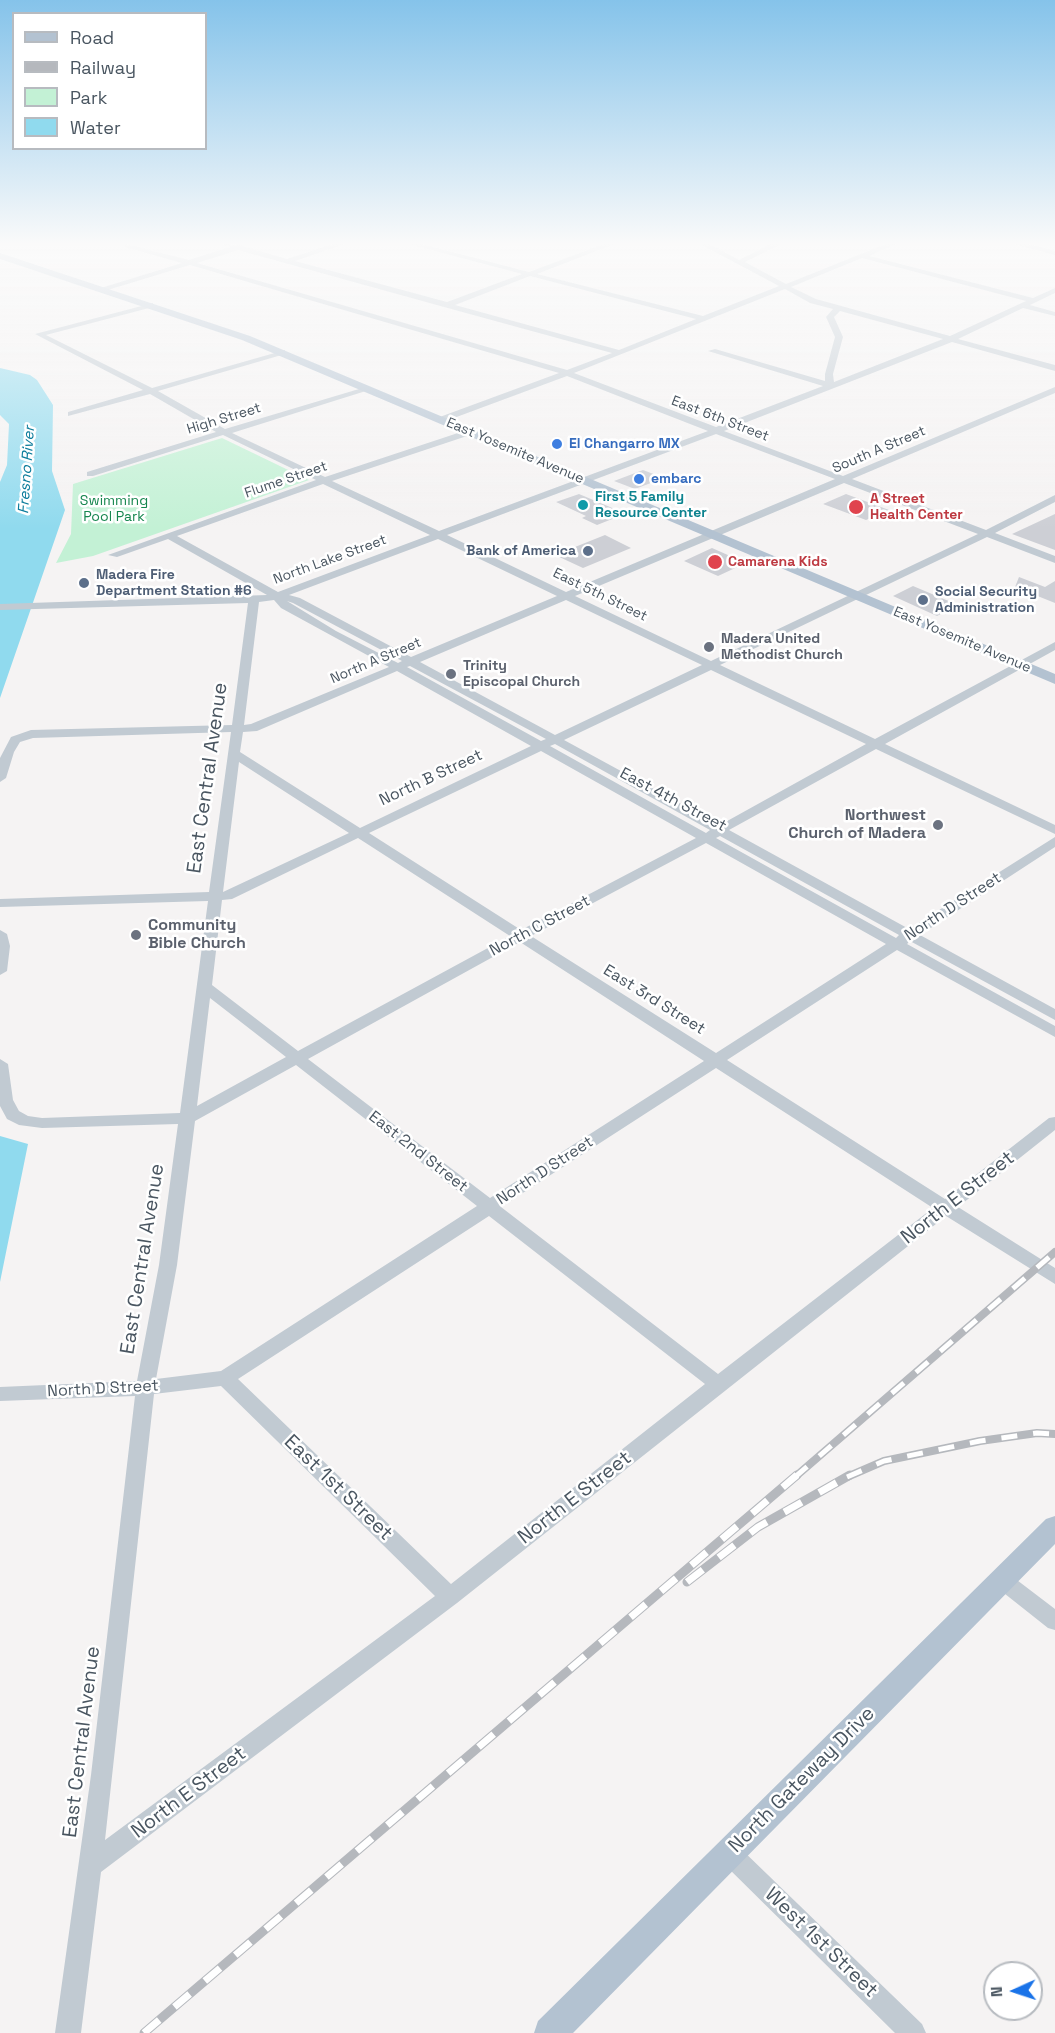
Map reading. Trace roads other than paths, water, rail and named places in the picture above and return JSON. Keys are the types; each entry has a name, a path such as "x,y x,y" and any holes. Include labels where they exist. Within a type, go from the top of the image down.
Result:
{"main road":[{"name":"East Yosemite Avenue","path":"250,339 1055,679"},
{"name":"North Gateway Drive","path":"550,2033 1055,1527"}],"street":[{"name":"East 5th Street","path":"49,339 150,390 225,433 1055,830"},
{"name":"East 6th Street","path":"454,339 550,367 1055,560"},
{"path":"571,339 619,352"},
{"path":"440,420 565,374 650,339"},
{"path":"712,351 830,385 829,374 839,339"},
{"path":"946,339 1055,368"},
{"name":"North Lake Street","path":"0,607 254,600 278,596 585,481 950,340"},
{"path":"71,414 282,352"},
{"name":"High Street","path":"90,474 366,388"},
{"name":"South A Street","path":"714,535 1055,390"},
{"name":"Flume Street","path":"113,555 325,480 470,432"},
{"name":"North B Street","path":"0,903 227,896 986,534 1055,498"},
{"name":"East 4th Street","path":"168,535 278,596 296,600 413,662 719,830 904,939 1055,1032"},
{"name":"North A Street","path":"0,778 8,752 15,740 31,734 253,729 714,535"},
{"name":"East 4th Street","path":"278,596 285,606 706,838 1055,1015"},
{"name":"East Central Avenue","path":"68,2033 90,1866 145,1388 168,1265 254,600"},
{"name":"North C Street","path":"0,1064 5,1100 13,1115 25,1121 42,1123 187,1118 520,936 706,838 1055,645"},
{"name":"East 3rd Street","path":"235,754 1055,1277"},
{"name":"North D Street","path":"0,1394 145,1388 225,1378 1055,842"},
{"path":"0,934 3,946 0,971"},
{"name":"East 2nd Street","path":"204,986 718,1384"},
{"name":"North E Street","path":"90,1866 450,1597 718,1384 1055,1122"},
{"name":"East 1st Street","path":"225,1378 450,1597"},
{"path":"1002,1580 1055,1621"},
{"name":"West 1st Street","path":"729,1853 913,2033"}],"water":[{"name":"Fresno River","path":"0,368 30,375 37,380 53,405 52,471 65,510 0,698 0,482 7,465 9,424 0,415"},
{"path":"0,1136 28,1144 0,1282"}],"railway":[{"path":"795,1477 1055,1252"},
{"path":"847,1477 884,1461 980,1441 1037,1433 1055,1434"},
{"path":"144,2033 797,1475"},
{"path":"687,1582 758,1527 850,1475"}],"place":[{"name":"El Changarro MX","path":"557,444"},
{"name":"embarc","path":"639,479"},
{"name":"First 5 Family Resource Center","path":"583,505"},
{"name":"A Street Health Center","path":"856,507"},
{"name":"Bank of America","path":"588,551"},
{"name":"Camarena Kids","path":"715,562"},
{"name":"Madera Fire Department Station #6","path":"84,583"},
{"name":"Social Security Administration","path":"923,600"},
{"name":"Madera United Methodist Church","path":"709,647"},
{"name":"Trinity Episcopal Church","path":"451,674"},
{"name":"Northwest Church of Madera","path":"938,825"},
{"name":"Community Bible Church","path":"136,935"}],"park label":[{"name":"Swimming Pool Park","path":"114,510"}]}
